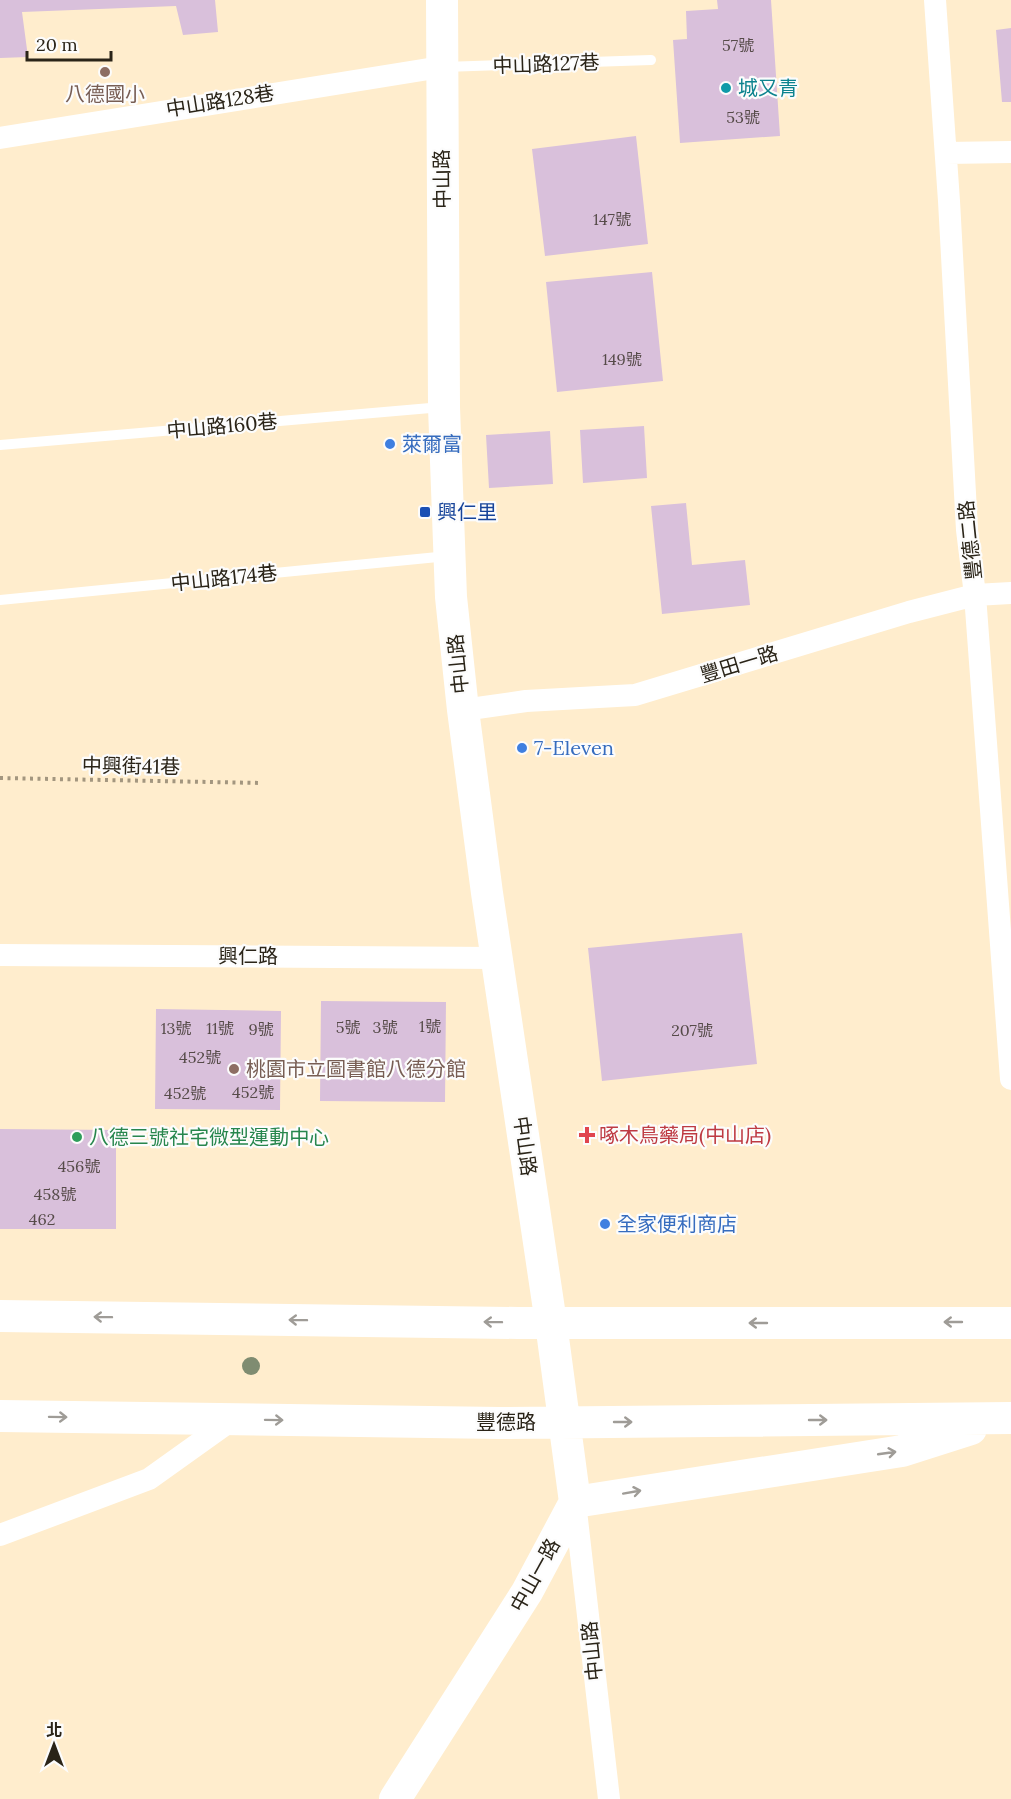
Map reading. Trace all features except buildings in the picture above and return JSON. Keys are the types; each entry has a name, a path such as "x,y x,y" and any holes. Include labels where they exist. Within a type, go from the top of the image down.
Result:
{"street":[{"name":"中山路","path":"442,0 444,406 449,556 463,710 551,1323"},
{"name":"豐德二路","path":"934,0 946,153 967,530 975,596 1011,1079"},
{"name":"中山路128巷","path":"0,138 441,67"},
{"path":"946,153 1011,152"},
{"name":"豐田一路","path":"463,710 526,701 635,695 909,612 975,596 1011,593"},
{"name":"興仁路","path":"0,955 497,957"},
{"path":"0,1316 551,1323 1011,1323"},
{"path":"551,1323 575,1502 902,1451 1006,1418"},
{"name":"豐德路","path":"0,1416 565,1422 1006,1418"},
{"path":"0,1535 149,1479 233,1419"},
{"name":"中山路","path":"575,1502 609,1799"},
{"name":"中山一路","path":"395,1799 527,1592 575,1502"}],"lane":[{"name":"中山路127巷","path":"441,67 651,60"},
{"name":"中山路160巷","path":"0,445 444,406"},
{"name":"中山路174巷","path":"0,600 449,556"}],"path":[{"name":"中興街41巷","path":"0,778 262,783"}],"place":[{"name":"八德國小","path":"105,72"},
{"name":"城又青","path":"726,88"},
{"name":"萊爾富","path":"390,444"},
{"name":"興仁里","path":"425,512"},
{"name":"7-Eleven","path":"522,748"},
{"name":"桃園市立圖書館八德分館","path":"234,1069"},
{"name":"啄木鳥藥局(中山店)","path":"587,1135"},
{"name":"八德三號社宅微型運動中心","path":"77,1137"},
{"name":"全家便利商店","path":"605,1224"}]}
